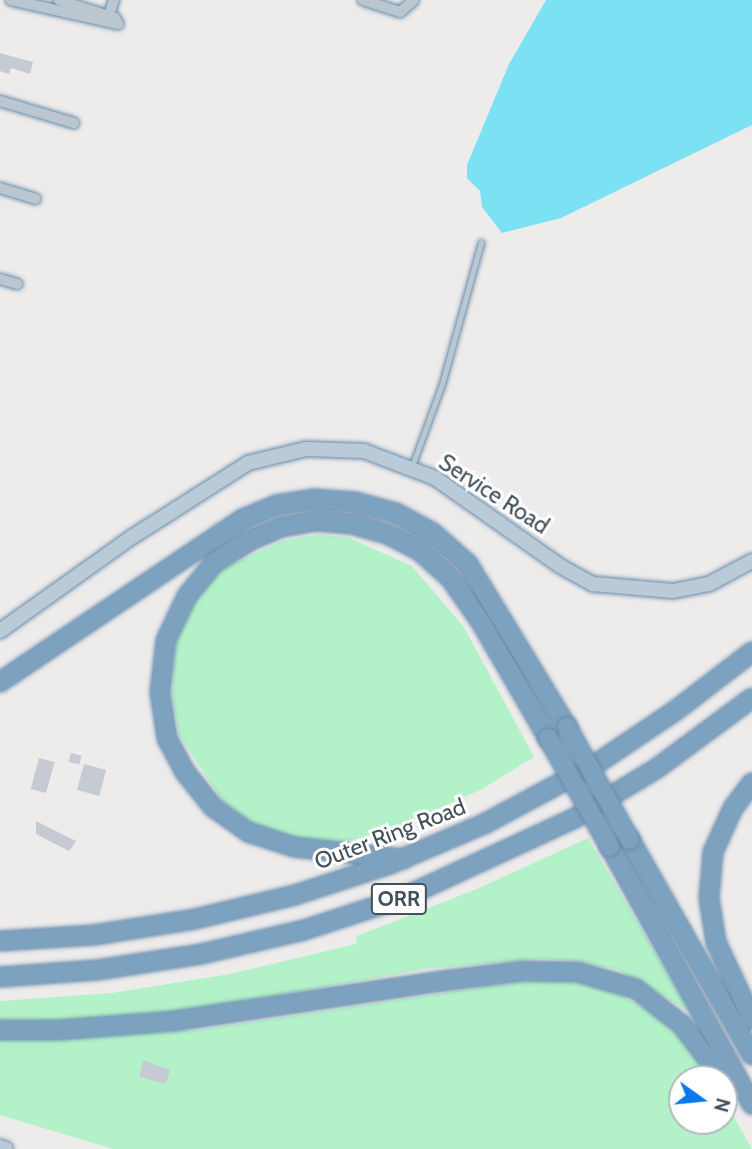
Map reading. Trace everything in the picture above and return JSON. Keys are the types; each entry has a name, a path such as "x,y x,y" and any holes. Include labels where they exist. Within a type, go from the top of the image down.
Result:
{"highway":[{"path":"0,682 243,519 276,505 315,499 355,502 396,513 433,533 468,564 567,727 752,1055"},
{"path":"404,859 294,847 248,832 213,807 185,772 167,738 160,692 166,640 187,596 214,563 251,540 282,527 316,521 352,524 387,534 420,551 451,579 481,622 548,738 752,1104"},
{"name":"Outer Ring Road","path":"0,941 94,935 195,919 295,895 404,859 484,824 596,764 675,711 752,652"},
{"name":"ORR","path":"0,977 97,970 201,954 304,930 402,898 573,819 656,769 752,698"},
{"path":"752,783 733,808 713,852 709,898 716,942 752,1019"},
{"path":"0,1030 58,1030 174,1021 470,978 578,972 636,989 682,1025 713,1065"},
{"path":"738,1095 752,1111"}],"main road":[{"name":"Service Road","path":"0,631 132,537 248,463 317,449 364,451 435,478 560,566 593,584 673,591 709,584 752,561"},
{"path":"0,1148 6,1149"}],"street":[{"path":"12,0 117,26 118,20 109,15 59,0"},
{"path":"109,15 114,0"},
{"path":"363,0 400,12 414,0"},
{"path":"0,101 74,124"},
{"path":"0,188 35,199"},
{"path":"0,278 18,284"}],"lane":[{"path":"411,469 442,384 481,242"}],"green space":[{"path":"318,535 347,537 412,566 464,627 534,757 482,789 384,833 342,842 294,839 254,824 222,800 179,735 172,693 176,643 195,600 221,569 282,541"},
{"path":"588,838 690,1012 621,971 579,961 538,959 425,969 181,1012 75,1021 0,1020 0,1001 112,993 230,974 356,944 357,936 477,889"},
{"path":"531,980 578,982 615,992 651,1012 684,1041 701,1065 668,1065 668,1135 738,1135 738,1124 752,1149 113,1149 0,1115 0,1039 199,1030"}],"water":[{"path":"546,0 752,0 752,125 561,218 502,233 482,207 480,191 467,178 467,165 509,64"}],"building":[{"path":"0,53 33,62 30,74 11,68 9,74 0,71"},
{"path":"71,753 82,756 79,765 69,762"},
{"path":"39,758 54,762 46,793 31,789"},
{"path":"84,764 106,770 99,796 77,790"},
{"path":"36,821 76,841 69,851 36,834"},
{"path":"143,1060 170,1070 166,1084 139,1077"}]}
